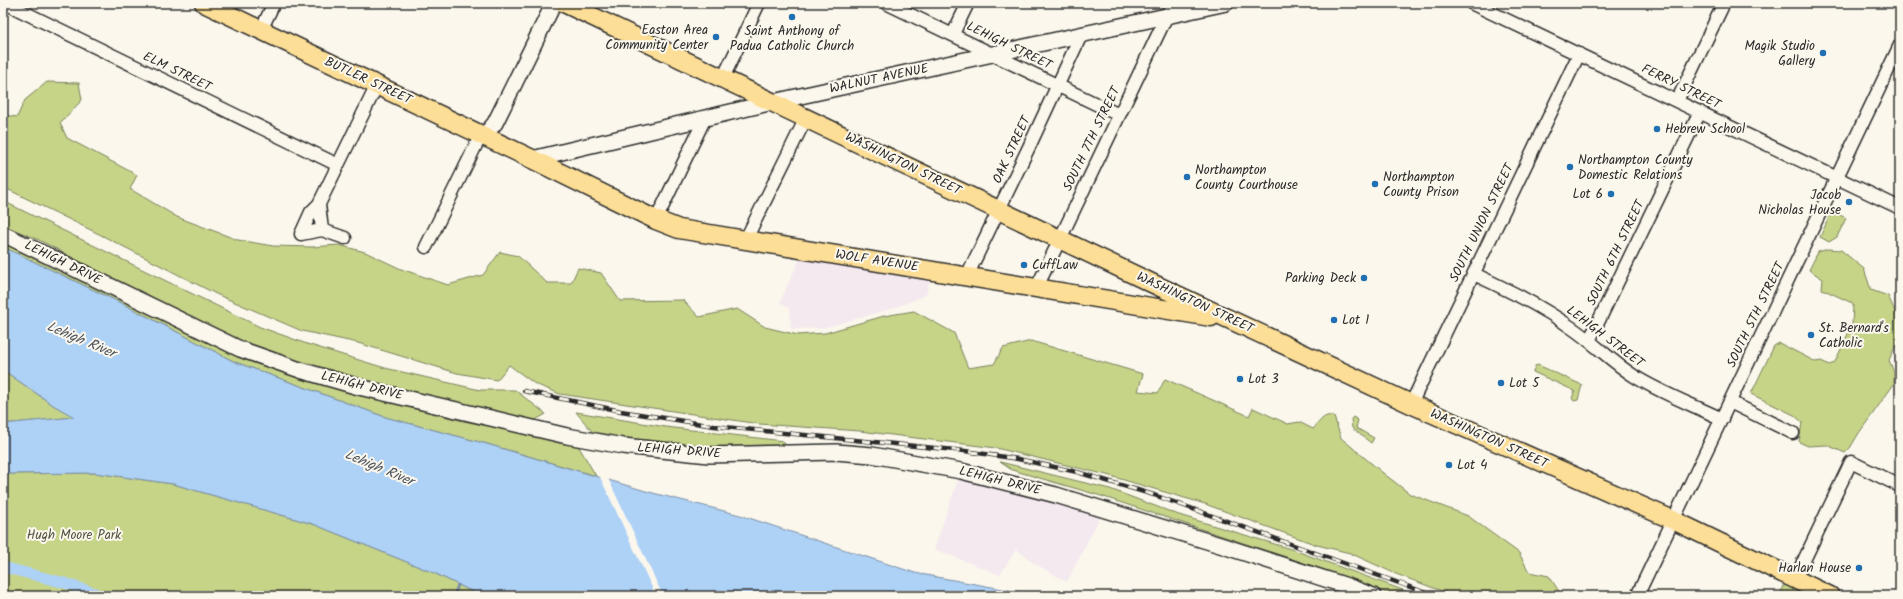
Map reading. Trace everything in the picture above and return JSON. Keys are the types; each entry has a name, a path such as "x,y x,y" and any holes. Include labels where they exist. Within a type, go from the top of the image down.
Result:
{"main road":[{"name":"BUTLER STREET","path":"204,3 532,159"},
{"name":"WASHINGTON STREET","path":"564,3 1160,287 1411,404 1673,520 1830,596"},
{"name":"WOLF AVENUE","path":"532,159 656,220 679,229 1037,287 1235,322"},
{"path":"1147,306 1153,303 1160,287"}],"street":[{"name":"ELM STREET","path":"5,3 338,165"},
{"path":"261,30 274,3"},
{"path":"426,247 477,143 495,123 554,3"},
{"path":"723,78 759,3"},
{"name":"LEHIGH STREET","path":"886,3 953,34 1119,116"},
{"path":"953,34 968,3"},
{"name":"WALNUT AVENUE","path":"532,159 774,102 1081,35 1170,9 1226,3"},
{"name":"FERRY STREET","path":"1471,3 1900,208"},
{"path":"1677,101 1724,3"},
{"name":"SOUTH 7TH STREET","path":"1037,287 1170,9"},
{"name":"OAK STREET","path":"967,276 1081,35"},
{"name":"SOUTH 5TH STREET","path":"1637,596 1900,45"},
{"name":"SOUTH UNION STREET","path":"1411,404 1579,54"},
{"path":"345,238 322,230 301,234 311,212 318,204 338,165 377,85"},
{"name":"SOUTH 6TH STREET","path":"1589,341 1700,112"},
{"path":"656,220 705,118"},
{"path":"746,240 806,118"},
{"path":"318,204 322,230"},
{"name":"LEHIGH DRIVE","path":"3,234 240,350 300,370 359,386 567,436 623,446 709,455 836,452 872,455 962,471 1079,502 1235,550 1347,586 1373,596"},
{"name":"LEHIGH STREET","path":"1474,274 1532,303 1574,329 1634,376 1722,419"},
{"path":"1730,402 1792,433"},
{"path":"1795,579 1851,462 1900,486"}],"shaded area":[{"path":"801,256 931,276 926,295 894,308 823,328 791,329 790,309 780,302"},
{"path":"960,474 1104,509 1067,582 1032,562 1016,549 1000,575 934,549"}],"green space":[{"path":"47,82 79,83 82,100 60,123 67,138 137,175 130,189 177,217 238,240 273,246 312,247 339,245 365,252 401,269 448,285 483,275 500,252 518,256 547,283 571,283 578,268 601,273 620,301 683,300 699,317 737,309 765,327 798,335 825,333 884,316 914,311 954,333 968,368 994,364 1003,348 1031,341 1143,374 1138,391 1158,393 1165,379 1249,416 1253,408 1288,424 1299,422 1313,429 1325,417 1334,417 1341,438 1383,473 1410,494 1468,516 1519,553 1529,572 1549,576 1562,596 1455,596 1396,574 1350,553 1317,545 1205,504 1107,475 996,448 860,431 759,424 560,394 535,384 509,365 497,380 457,373 358,343 302,331 216,294 3,187 3,115 17,117 25,100"},
{"path":"3,201 260,327 307,344 385,368 480,390 515,390 546,414 532,422 323,370 246,343 160,303 39,240 3,225"},
{"path":"1832,211 1846,218 1837,237 1829,242 1820,237"},
{"path":"3,241 176,326 247,358 363,395 463,421 545,437 579,447 596,476 487,444 385,417 235,362 121,303 3,247"},
{"path":"1828,249 1841,250 1864,269 1871,290 1888,296 1896,314 1899,328 1897,342 1889,360 1894,372 1894,384 1845,453 1827,445 1808,446 1799,442 1802,422 1794,415 1751,394 1774,346 1779,343 1816,362 1821,361 1830,365 1835,362 1852,325 1853,305 1852,303 1822,289 1823,279 1809,270 1818,252"},
{"path":"1538,365 1582,385 1578,400 1574,401 1572,398 1575,391 1533,372 1535,366"},
{"path":"3,370 53,405 75,417 3,424"},
{"path":"576,412 666,427 783,441 786,446 704,449 595,435"},
{"path":"1353,417 1358,420 1356,428 1374,438 1371,443 1352,428 1351,419"},
{"path":"1000,462 1110,489 1179,515 1291,549 1419,596 1394,596 1346,577 1098,495 1012,470"},
{"name":"Hugh Moore Park","path":"95,473 173,484 313,524 434,573 481,596 3,596 3,474"},
{"path":"1785,584 1808,596 1779,596"}],"water":[{"name":"Lehigh River","path":"3,247 121,303 235,362 385,417 487,444 649,492 740,515 915,573 1041,596 481,596 434,573 313,524 173,484 95,473 3,474 3,424 74,417 53,405 3,370"}],"pier":[{"path":"599,475 608,478 663,596 656,596"}],"waterway":[{"path":"3,567 65,583 103,596"},
{"path":"454,596 458,585"}],"railway":[{"path":"524,391 621,411 714,426 965,451 1018,459 1077,472 1154,495 1435,596"}],"place":[{"name":"Saint Anthony of Padua Catholic Church","path":"792,17"},
{"name":"Easton Area Community Center","path":"716,37"},
{"name":"Magik Studio Gallery","path":"1823,53"},
{"name":"Hebrew School","path":"1657,129"},
{"name":"Northampton County Domestic Relations","path":"1570,167"},
{"name":"Northampton County Courthouse","path":"1187,177"},
{"name":"Northampton County Prison","path":"1375,184"},
{"name":"Lot 6","path":"1611,194"},
{"name":"Jacob Nicholas House","path":"1849,202"},
{"name":"CuffLaw","path":"1024,265"},
{"name":"Parking Deck","path":"1364,278"},
{"name":"Lot 1","path":"1334,320"},
{"name":"St. Bernard's Catholic","path":"1811,335"},
{"name":"Lot 3","path":"1240,379"},
{"name":"Lot 5","path":"1501,383"},
{"name":"Lot 4","path":"1449,465"},
{"name":"Harlan House","path":"1859,568"}]}
